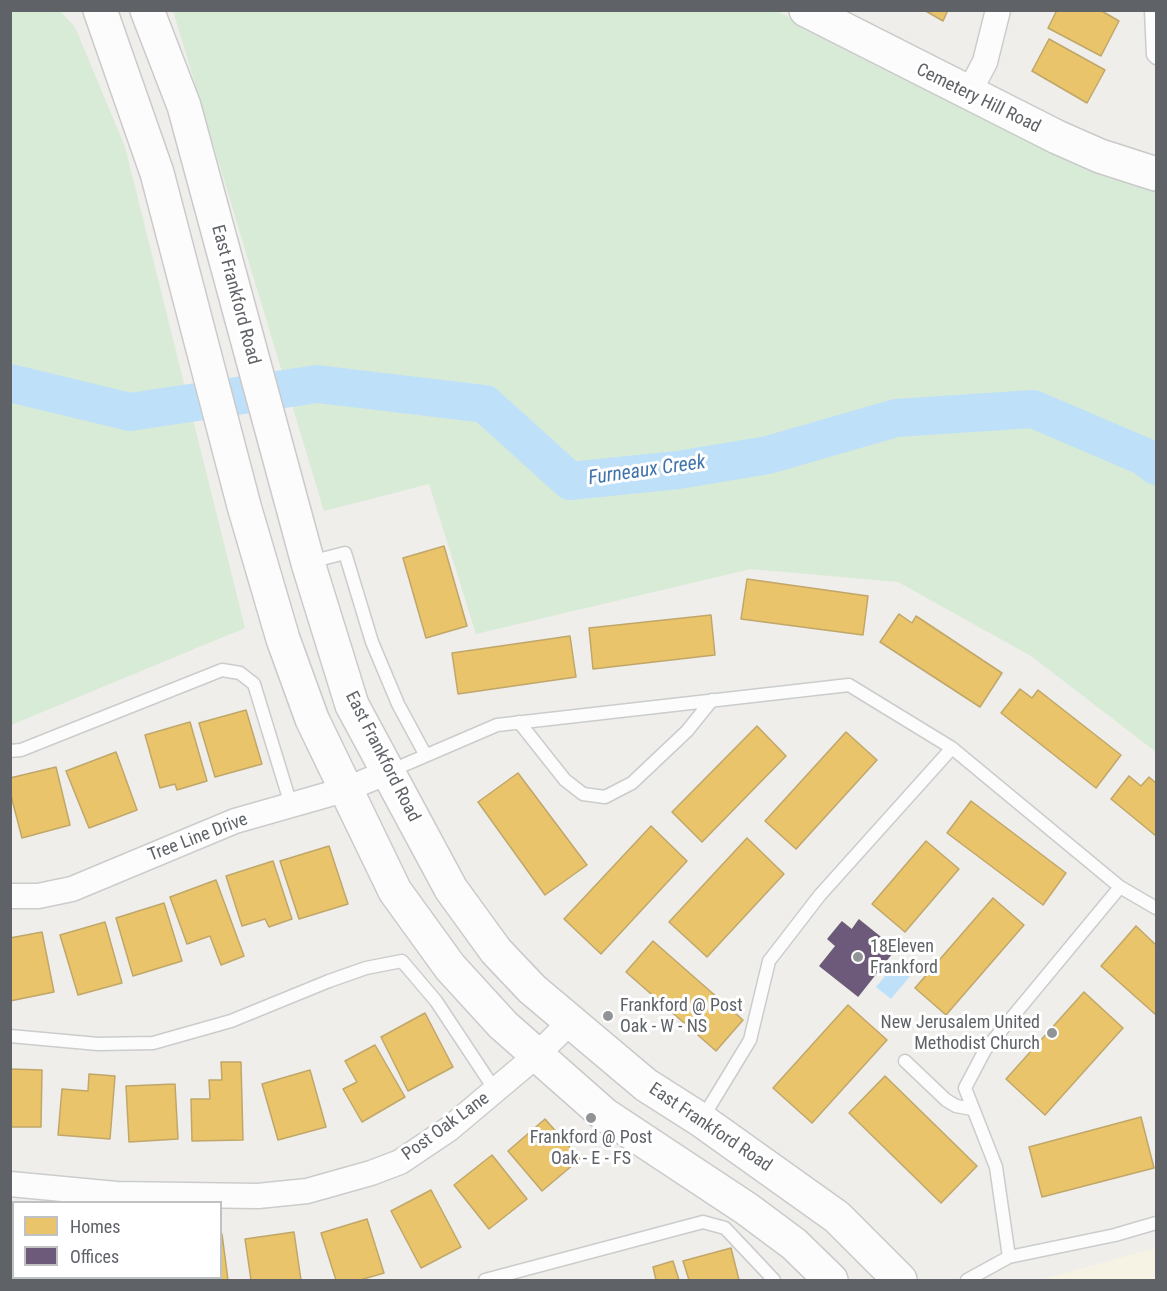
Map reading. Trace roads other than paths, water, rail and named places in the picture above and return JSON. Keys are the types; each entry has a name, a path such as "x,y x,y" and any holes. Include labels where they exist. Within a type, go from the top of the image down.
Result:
{"main road":[{"path":"100,10 157,173 237,477 283,639 312,719 344,790 395,891 450,967 503,1025 605,1115 747,1209 794,1244 831,1281"},
{"name":"East Frankford Road","path":"147,10 184,106 308,563 352,705 386,773 451,889 496,951 532,989 646,1085 702,1120 837,1217 900,1281"},
{"name":"Cemetery Hill Road","path":"806,10 1057,138 1100,156 1156,174"}],"street":[{"path":"968,94 985,62 998,10"},
{"name":"Tree Line Drive","path":"10,896 38,896 72,889 235,821 344,790 386,773"},
{"name":"Post Oak Lane","path":"10,1184 137,1198 258,1196 307,1191 371,1173 400,1162 449,1130 537,1055 570,1021"}],"lane":[{"path":"1151,10 1153,55 1156,57"},
{"path":"308,563 345,553 372,642 398,704 425,754"},
{"path":"10,751 21,750 222,670 240,673 254,684 291,806"},
{"path":"386,773 425,754 497,725 849,685 952,748 1120,887 1156,908"},
{"path":"519,722 566,780 583,794 605,797 632,783 687,731 712,700"},
{"path":"702,1120 750,1040 769,961 820,895 952,748"},
{"path":"1009,1257 996,1167 965,1088 985,1050 1120,887"},
{"path":"10,1036 98,1044 153,1043 231,1021 339,978 402,961 436,1001 495,1090"},
{"path":"905,1061 946,1100 956,1106 972,1109"},
{"path":"485,1281 703,1222 725,1228 774,1281"},
{"path":"967,1281 1009,1257 1115,1235 1156,1223"}],"water":[{"path":"897,962 911,975 891,999 876,987"}],"waterway":[{"name":"Furneaux Creek","path":"10,383 130,412 317,384 485,404 570,481 678,470 768,455 896,418 1033,409 1143,456 1156,466"}],"place":[{"name":"18Eleven Frankford","path":"858,957"},
{"name":"Frankford @ Post Oak - W - NS","path":"608,1016"},
{"name":"New Jerusalem United Methodist Church","path":"1052,1033"},
{"name":"Frankford @ Post Oak - E - FS","path":"591,1118"}]}
